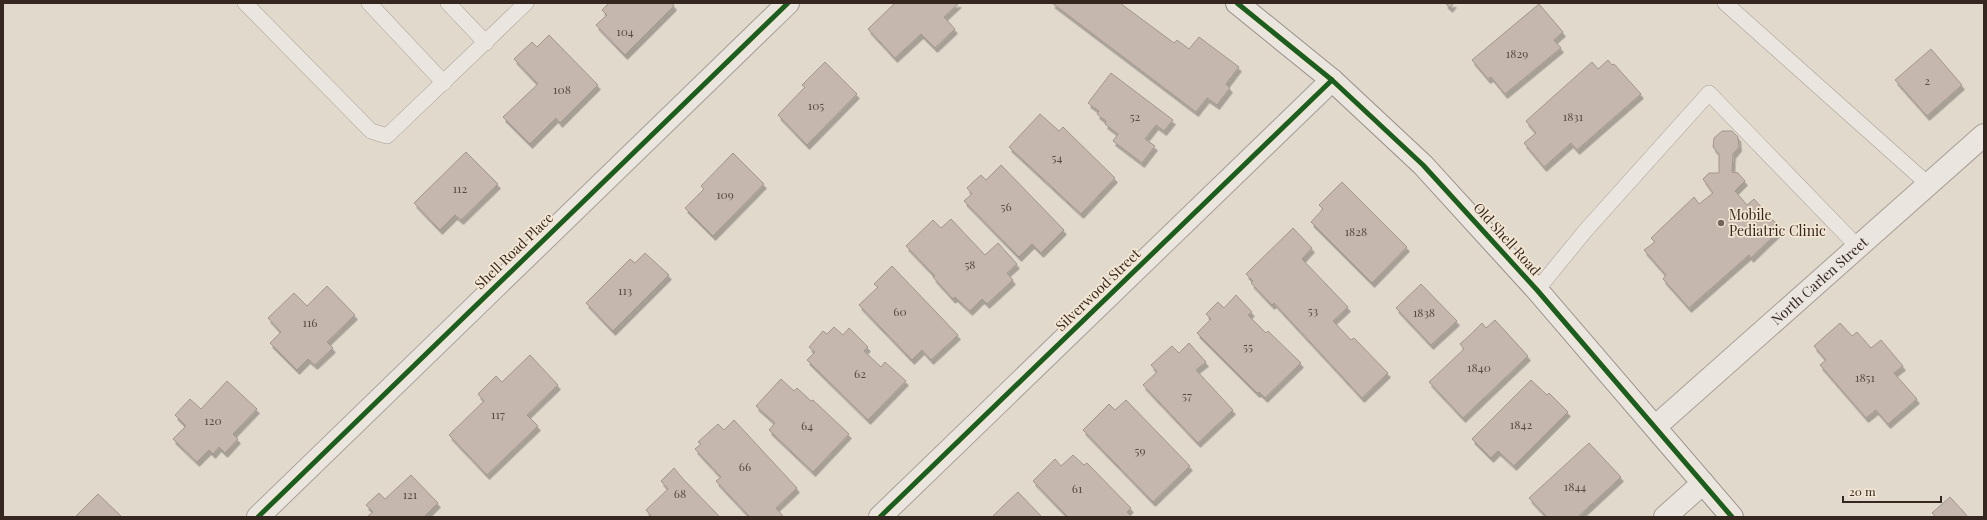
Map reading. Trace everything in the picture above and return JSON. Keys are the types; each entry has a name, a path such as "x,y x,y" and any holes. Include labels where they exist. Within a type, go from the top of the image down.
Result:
{"street":[{"name":"Shell Road Place","path":"258,517 788,3"},
{"name":"Old Shell Road","path":"1237,3 1332,80 1423,165 1537,290 1732,517"},
{"name":"Silverwood Street","path":"880,517 1332,80"},
{"name":"North Carlen Street","path":"1655,426 1984,135"},
{"path":"1665,517 1703,483"}],"lane":[{"path":"245,3 371,131 387,136 486,43 526,3"},
{"path":"369,3 444,82"},
{"path":"448,3 486,43"},
{"path":"1725,3 1929,184"},
{"path":"1537,290 1586,230 1709,93 1858,247"}],"building":[{"path":"609,3 672,3 674,6 625,55 596,25 607,15 602,10"},
{"path":"895,3 959,3 944,17 955,29 935,48 921,34 895,58 868,29"},
{"path":"1052,3 1120,3 1174,43 1177,40 1189,49 1199,37 1239,67 1226,84 1230,88 1217,105 1207,98 1196,112"},
{"path":"1445,3 1454,3 1450,8"},
{"path":"1539,4 1563,32 1554,40 1561,48 1505,94 1491,77 1488,79 1472,60"},
{"path":"549,35 598,85 560,123 556,118 530,144 503,117 538,84 514,59 532,42 537,47"},
{"path":"1931,49 1962,85 1927,116 1895,80"},
{"path":"1608,60 1612,65 1614,64 1641,94 1577,150 1571,143 1544,167 1524,143 1536,133 1526,121 1592,62 1598,69"},
{"path":"825,62 857,94 807,145 778,115 805,87 802,85"},
{"path":"1111,73 1173,120 1164,131 1156,125 1145,139 1155,146 1142,163 1113,141 1118,134 1105,124 1106,121 1097,114 1099,111 1088,103"},
{"path":"1040,114 1059,131 1063,127 1115,178 1081,214 1009,147"},
{"name":"Mobile Pediatric Clinic","path":"1722,131 1732,131 1738,137 1739,147 1733,154 1732,172 1738,173 1745,181 1735,191 1747,205 1754,199 1781,229 1751,258 1749,255 1689,308 1663,279 1666,275 1644,250 1655,242 1651,238 1694,197 1699,204 1713,193 1703,179 1709,173 1719,173 1719,154 1713,147 1714,138"},
{"path":"466,152 498,184 461,220 455,215 440,230 414,203"},
{"path":"733,153 764,184 713,236 685,208 704,189 701,186"},
{"path":"1001,165 1064,230 1041,253 1032,244 1019,257 964,201 972,194 967,188 972,183 981,175 986,180"},
{"path":"1342,182 1407,247 1372,283 1311,222 1323,209 1319,205"},
{"path":"951,219 985,255 998,243 1017,264 1007,273 1013,280 987,304 982,299 970,311 955,297 953,299 933,277 935,276 906,246 933,220 941,228"},
{"path":"1293,228 1312,248 1302,259 1348,307 1333,321 1351,340 1354,338 1388,373 1362,398 1274,303 1272,305 1251,283 1253,281 1246,274"},
{"path":"645,253 669,275 613,331 586,303 630,259 635,263"},
{"path":"892,266 958,335 931,360 922,350 912,360 859,305 878,287 874,284"},
{"path":"1421,284 1457,321 1431,345 1396,308"},
{"path":"327,286 355,315 327,342 333,348 315,365 308,359 297,370 270,343 281,332 268,318 294,293 307,306"},
{"path":"1236,295 1252,312 1248,315 1266,333 1268,331 1301,363 1265,398 1259,392 1257,393 1197,333 1211,319 1206,314 1218,302 1224,308"},
{"path":"1495,320 1528,356 1463,418 1429,382 1464,349 1460,344 1482,323 1486,328"},
{"path":"1840,323 1852,336 1857,332 1871,348 1881,340 1903,366 1894,373 1917,399 1888,424 1876,410 1866,418 1820,365 1826,360 1814,346"},
{"path":"834,327 843,335 849,328 868,347 864,351 881,367 885,362 906,381 868,420 807,360 815,352 809,347 823,331 827,334"},
{"path":"1189,343 1206,362 1196,370 1233,410 1198,443 1143,385 1157,372 1151,365 1172,346 1179,353"},
{"path":"530,355 558,385 527,415 538,426 487,475 449,435 484,401 478,394 496,376 502,382"},
{"path":"781,379 794,391 797,388 811,401 813,400 849,434 813,472 769,430 775,423 756,406"},
{"path":"1531,380 1547,395 1549,393 1568,412 1514,466 1498,451 1491,458 1472,439"},
{"path":"227,381 257,409 233,434 238,439 225,453 219,447 213,454 209,450 197,462 173,439 186,426 175,415 190,399 201,409"},
{"path":"1126,400 1190,466 1153,502 1083,430 1109,404 1115,410"},
{"path":"734,420 797,488 776,508 783,516 782,517 750,517 716,481 721,477 695,449 701,444 698,442 718,424 724,430"},
{"path":"1589,443 1621,477 1578,517 1547,517 1529,498"},
{"path":"1073,455 1084,465 1087,463 1131,508 1127,512 1132,517 1068,517 1033,481 1055,459 1061,466"},
{"path":"674,468 720,517 652,517 646,510 668,489 661,481"},
{"path":"411,475 438,503 424,517 367,517 373,512 366,505 379,493 385,499"},
{"path":"1018,492 1042,517 992,517 1003,506"},
{"path":"98,494 122,517 75,517"},
{"path":"1950,497 1968,517 1936,517 1932,513"}],"cycle path":[{"path":"258,517 788,3"},
{"path":"1237,3 1332,80 1423,165 1537,290 1732,517"},
{"path":"880,517 1332,80"}],"place":[{"name":"Mobile Pediatric Clinic","path":"1721,223"}]}
